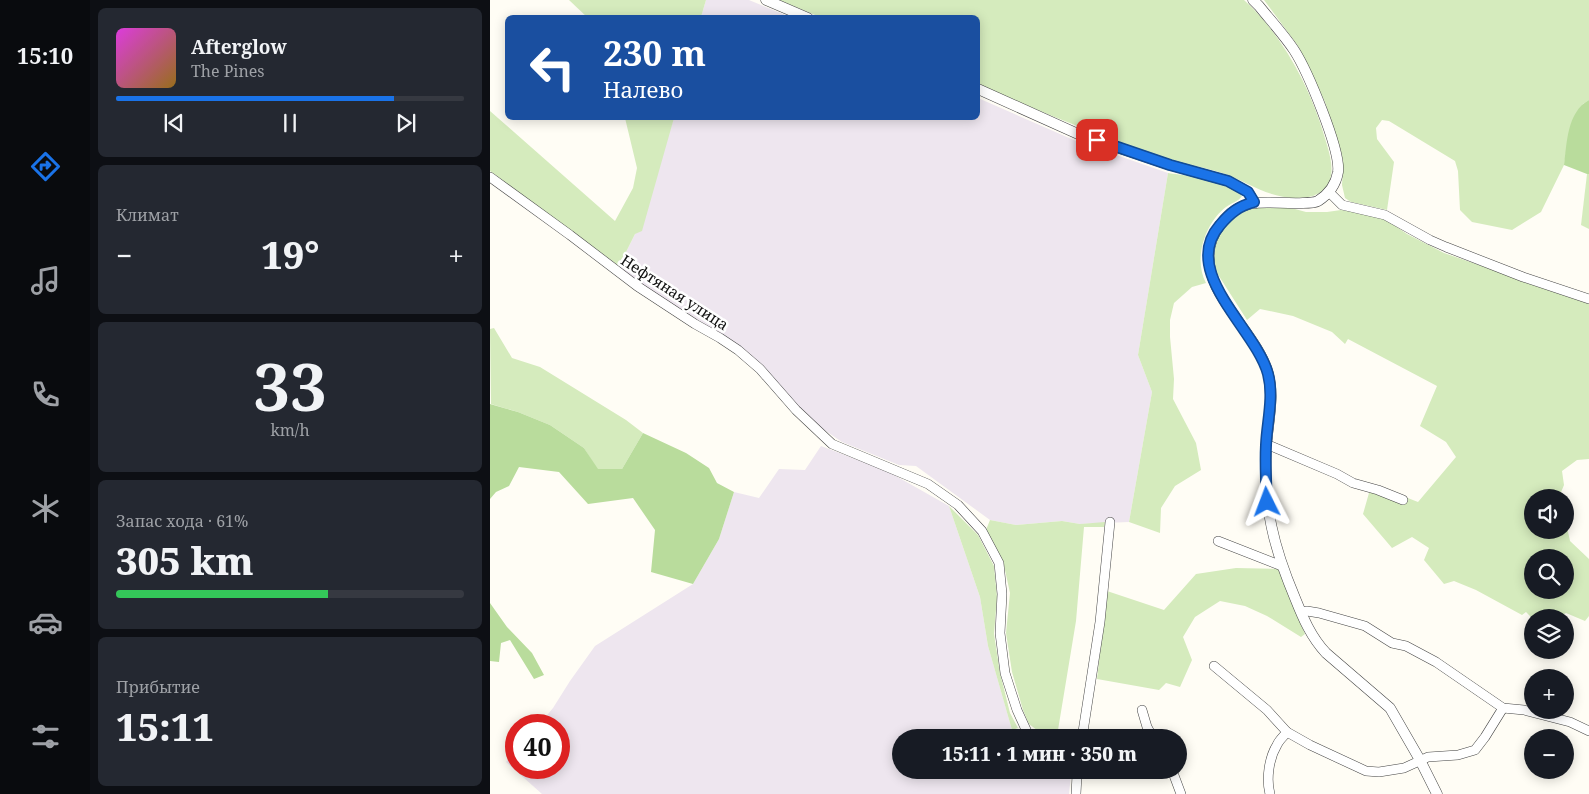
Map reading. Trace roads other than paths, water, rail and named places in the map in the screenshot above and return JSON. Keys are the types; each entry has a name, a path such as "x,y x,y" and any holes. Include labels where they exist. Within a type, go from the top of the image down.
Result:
{"street":[{"path":"766,0 801,15"},
{"path":"1253,0 1260,6 1294,50 1322,107 1336,156 1338,170 1335,183 1329,192 1317,202 1292,204 1268,201 1254,202 1230,213 1215,230 1208,261 1218,291 1252,340 1262,357 1268,373 1271,390 1266,444 1265,474 1267,502 1271,527 1282,566 1301,612 1316,643 1390,708 1420,760 1436,794"},
{"path":"980,90 1078,134 1170,165 1228,181 1248,192 1254,202"},
{"name":"Нефтяная улица","path":"490,177 637,286 738,350 760,369 796,410 832,444 928,484 958,505 982,531 999,563 1002,594 1000,633 1005,673 1017,710 1026,729"},
{"path":"1329,192 1342,205 1385,214 1446,248 1589,299"},
{"path":"1266,444 1337,474 1353,483 1403,500"},
{"path":"1083,729 1100,622 1110,522"},
{"path":"1218,541 1282,566"},
{"path":"1301,612 1319,613 1365,626 1392,643 1406,646 1436,662 1503,708 1524,710 1570,722 1589,731"},
{"path":"1214,666 1268,710 1287,732 1366,771 1379,772 1404,768 1428,757 1458,755 1475,750 1503,708"},
{"path":"1142,710 1148,729"},
{"path":"1270,794 1269,770 1273,753 1277,743 1287,732"},
{"path":"1076,794 1077,779"},
{"path":"1175,779 1181,794"}]}
